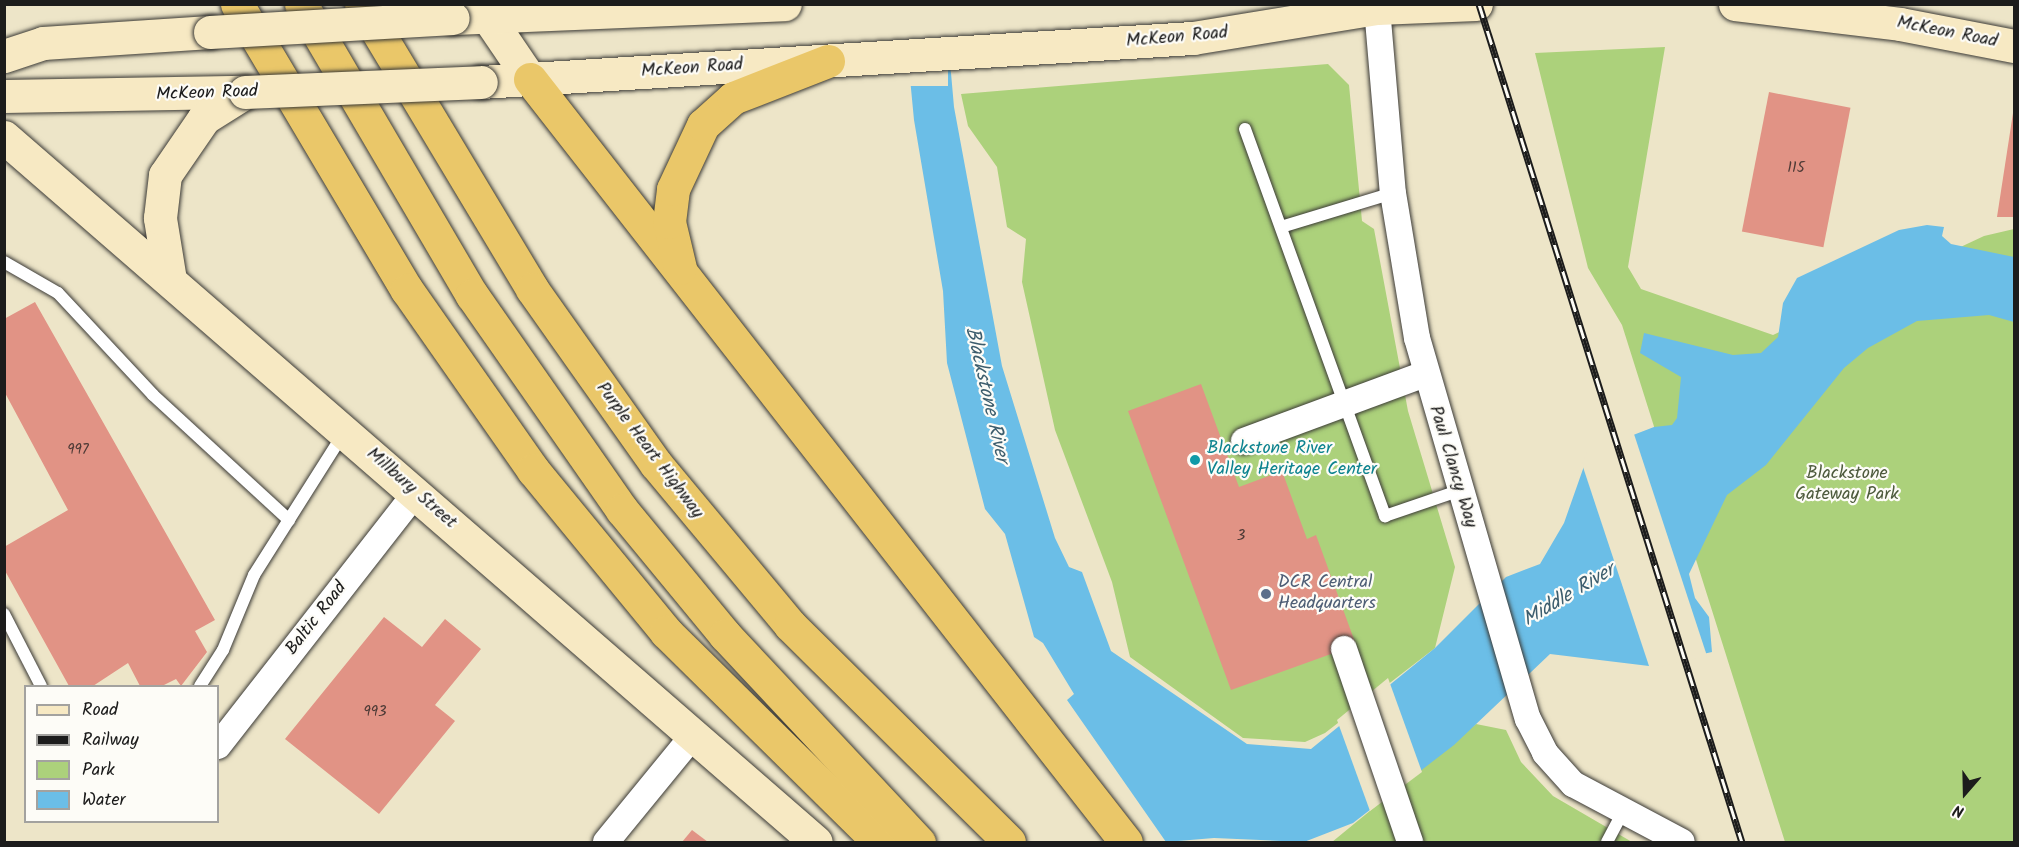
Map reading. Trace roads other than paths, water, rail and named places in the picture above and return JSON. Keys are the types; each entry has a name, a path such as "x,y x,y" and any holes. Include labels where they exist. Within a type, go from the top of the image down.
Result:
{"highway":[{"path":"237,4 407,290 540,479 666,632 879,843"},
{"path":"301,4 472,295 622,510 732,644 918,843"},
{"name":"Purple Heart Highway","path":"361,4 532,289 656,464 790,625 1009,843"},
{"path":"686,284 669,222 673,189 703,125 733,98 828,61"},
{"path":"530,79 686,284 1126,843"}],"main road":[{"path":"4,56 43,43 472,13 786,4"},
{"name":"McKeon Road","path":"4,96 245,92 481,82 828,61 1193,38 1372,6 1476,4"},
{"name":"McKeon Road","path":"1736,4 1901,14 2014,46"},
{"path":"472,13 530,79"},
{"path":"170,280 160,218 165,175 204,118 245,92"},
{"name":"Millbury Street","path":"4,137 416,493 691,738 816,843"}],"street":[{"name":"Paul Clancy Way","path":"1372,6 1393,193 1425,374 1458,491 1528,719 1563,774 1623,812 1682,843"},
{"path":"1244,441 1425,374"},
{"name":"Baltic Road","path":"219,745 416,493"},
{"path":"1344,649 1409,835"},
{"path":"606,843 691,738"}],"lane":[{"path":"1245,129 1385,516 1458,491"},
{"path":"1281,227 1393,193"},
{"path":"4,262 58,293 153,395 289,520"},
{"path":"201,685 223,650 255,575 345,431"},
{"path":"4,614 40,685"},
{"path":"1606,843 1623,812"}],"water":[{"path":"903,5 945,5 954,107 1002,366 1055,538 1069,567 1082,572 1111,651 1247,744 1311,749 1435,648 1506,577 1540,564 1564,523 1589,452 1654,427 1672,425 1677,418 1681,377 1640,353 1644,333 1733,355 1761,353 1778,337 1783,303 1797,278 1899,230 1927,225 1944,227 1942,236 1951,244 2014,257 2014,322 1989,315 1917,321 1868,348 1844,368 1766,465 1727,495 1689,574 1695,598 1709,617 1712,652 1649,666 1550,654 1454,745 1353,823 1304,842 1214,838 1166,842 1067,700 1074,694 1043,643 1034,637 1005,534 985,509 947,363 943,291 914,120"}],"railway":[{"path":"1479,4 1742,842"}],"place":[{"name":"Blackstone River Valley Heritage Center","path":"1195,460"},
{"name":"DCR Central Headquarters","path":"1266,594"}],"water label":[{"name":"Blackstone River","path":"986,395"},
{"name":"Middle River","path":"1569,596"}],"park label":[{"name":"Blackstone Gateway Park","path":"1847,485"}]}
